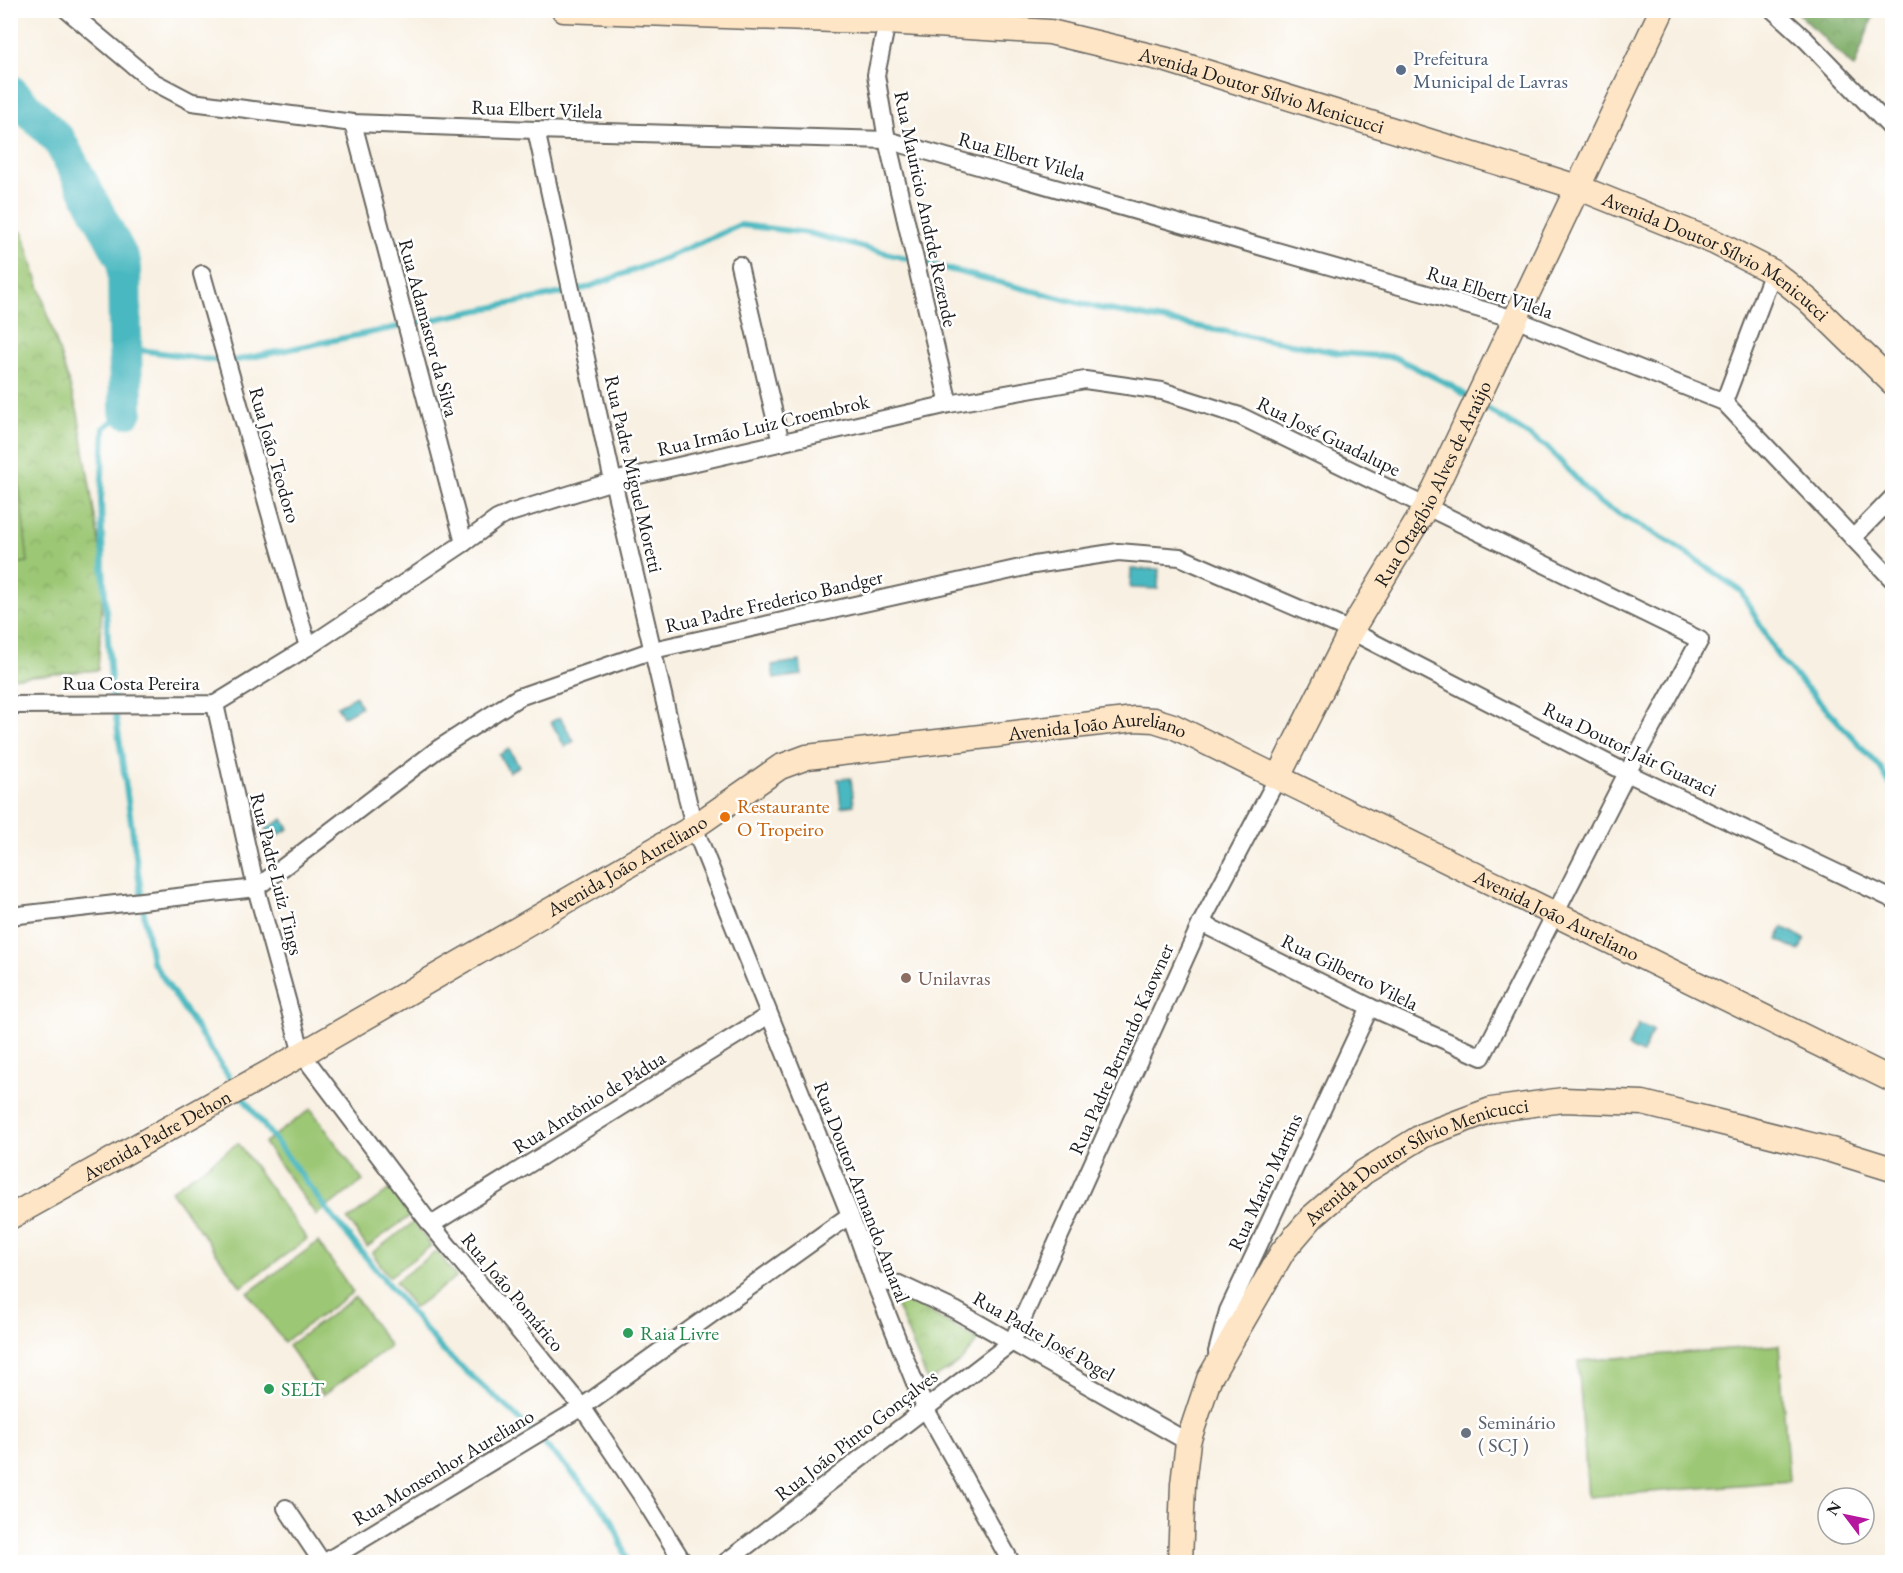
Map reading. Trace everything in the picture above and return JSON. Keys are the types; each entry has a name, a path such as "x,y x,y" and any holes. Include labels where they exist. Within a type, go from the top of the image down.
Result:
{"main road":[{"name":"Avenida Doutor Sílvio Menicucci","path":"564,10 888,22 1050,32 1167,60 1577,187 1714,242 1773,272 1808,300 1893,382"},
{"name":"Rua Otagíbio Alves de Araújo","path":"1278,777 1351,632 1426,507 1662,10"},
{"name":"Avenida João Aureliano","path":"302,1054 694,827 780,767 807,757 1135,719 1154,720 1173,726 1893,1080"},
{"name":"Avenida Padre Dehon","path":"10,1217 302,1054"},
{"name":"Avenida Doutor Sílvio Menicucci","path":"1180,1563 1183,1484 1188,1442 1209,1379 1283,1251 1312,1216 1364,1172 1424,1135 1491,1110 1563,1100 1643,1103 1831,1150 1893,1169"}],"street":[{"name":"Rua Elbert Vilela","path":"67,10 152,81 192,102 353,123 886,140 1515,319 1724,402 1893,579"},
{"path":"1773,10 1806,40 1893,129"},
{"name":"Rua Mauricio Andrde Rezende","path":"888,22 876,75 886,140 949,404"},
{"name":"Rua Adamastor da Silva","path":"353,123 464,543"},
{"name":"Rua Padre Miguel Moretti","path":"536,130 613,481 694,827"},
{"path":"740,264 781,443"},
{"path":"1724,402 1773,272"},
{"name":"Rua João Teodoro","path":"202,274 308,647"},
{"name":"Rua José Guadalupe","path":"949,404 1085,380 1162,391 1240,416 1700,640 1627,773"},
{"name":"Rua Irmão Luiz Croembrok","path":"308,647 464,543 496,519 510,513 613,481 949,404"},
{"path":"1854,538 1893,498"},
{"name":"Rua Padre Frederico Bandger","path":"256,888 438,749 519,697 653,650 1034,565 1118,552 1180,557 1351,632"},
{"name":"Rua Doutor Jair Guaraci","path":"1351,632 1627,773 1893,898"},
{"name":"Rua Costa Pereira","path":"10,705 215,704 308,647"},
{"name":"Rua Padre Luiz Tings","path":"215,704 256,888 302,1054"},
{"path":"1556,914 1627,773"},
{"name":"Rua Padre Bernardo Kaowner","path":"1012,1342 1201,923 1278,777"},
{"name":"Rua Doutor Armando Amaral","path":"694,827 925,1408 1011,1563"},
{"path":"10,916 256,888"},
{"name":"Rua Gilberto Vilela","path":"1201,923 1370,1007 1482,1058 1556,914"},
{"name":"Rua Mario Martins","path":"1209,1379 1228,1311 1370,1007"},
{"name":"Rua Antônio de Pádua","path":"431,1225 769,1015"},
{"name":"Rua João Pomárico","path":"302,1054 431,1225 582,1407 642,1496 683,1563"},
{"name":"Rua Monsenhor Aureliano","path":"323,1563 582,1407 850,1215"},
{"name":"Rua Padre José Pogel","path":"873,1281 899,1284 955,1310 1188,1442"},
{"name":"Rua João Pinto Gonçalves","path":"726,1563 1012,1342"},
{"path":"286,1508 323,1563"}],"green space":[{"path":"1796,11 1875,11 1854,68"},
{"path":"10,224 23,233 78,413 104,573 98,670 11,678"},
{"path":"10,409 28,562 11,564 10,564"},
{"path":"311,1109 363,1181 316,1215 264,1143"},
{"path":"238,1143 307,1239 241,1287 171,1191"},
{"path":"390,1189 410,1216 367,1247 348,1220"},
{"path":"414,1222 431,1246 389,1277 372,1253"},
{"path":"318,1242 353,1292 284,1342 248,1293"},
{"path":"437,1251 456,1277 414,1308 395,1282"},
{"path":"890,1289 978,1340 961,1362 928,1382"},
{"path":"355,1297 390,1346 323,1395 288,1346"},
{"path":"1779,1345 1789,1481 1588,1497 1578,1361"}],"water":[{"path":"1131,569 1159,569 1158,589 1130,588"},
{"path":"800,661 802,675 774,679 772,665"},
{"path":"356,696 361,707 343,717 337,706"},
{"path":"560,717 574,741 565,747 551,722"},
{"path":"509,749 519,766 509,772 499,755"},
{"path":"851,778 854,805 841,807 838,779"},
{"path":"283,819 289,829 271,839 265,829"},
{"path":"1783,927 1805,939 1799,951 1777,940"},
{"path":"1639,1024 1653,1030 1642,1054 1628,1047"}],"waterway":[{"path":"10,91 59,140 124,262 126,411"},
{"path":"125,348 228,362 586,288 663,259 740,225 808,233 1099,308 1339,353 1394,357 1452,386 1471,399"},
{"path":"1480,404 1547,447 1598,502 1673,544 1741,591 1779,658 1880,767 1892,787"},
{"path":"126,411 104,428 101,500 103,568 111,682 145,920 152,961 235,1086"},
{"path":"241,1095 332,1216 442,1350 511,1411 568,1468 612,1520 628,1562"}],"place":[{"name":"Prefeitura Municipal de Lavras","path":"1401,70"},
{"name":"Restaurante O Tropeiro","path":"725,817"},
{"name":"Unilavras","path":"906,978"},
{"name":"Raia Livre","path":"628,1333"},
{"name":"SELT","path":"269,1389"},
{"name":"Seminário ( SCJ )","path":"1466,1433"}]}
